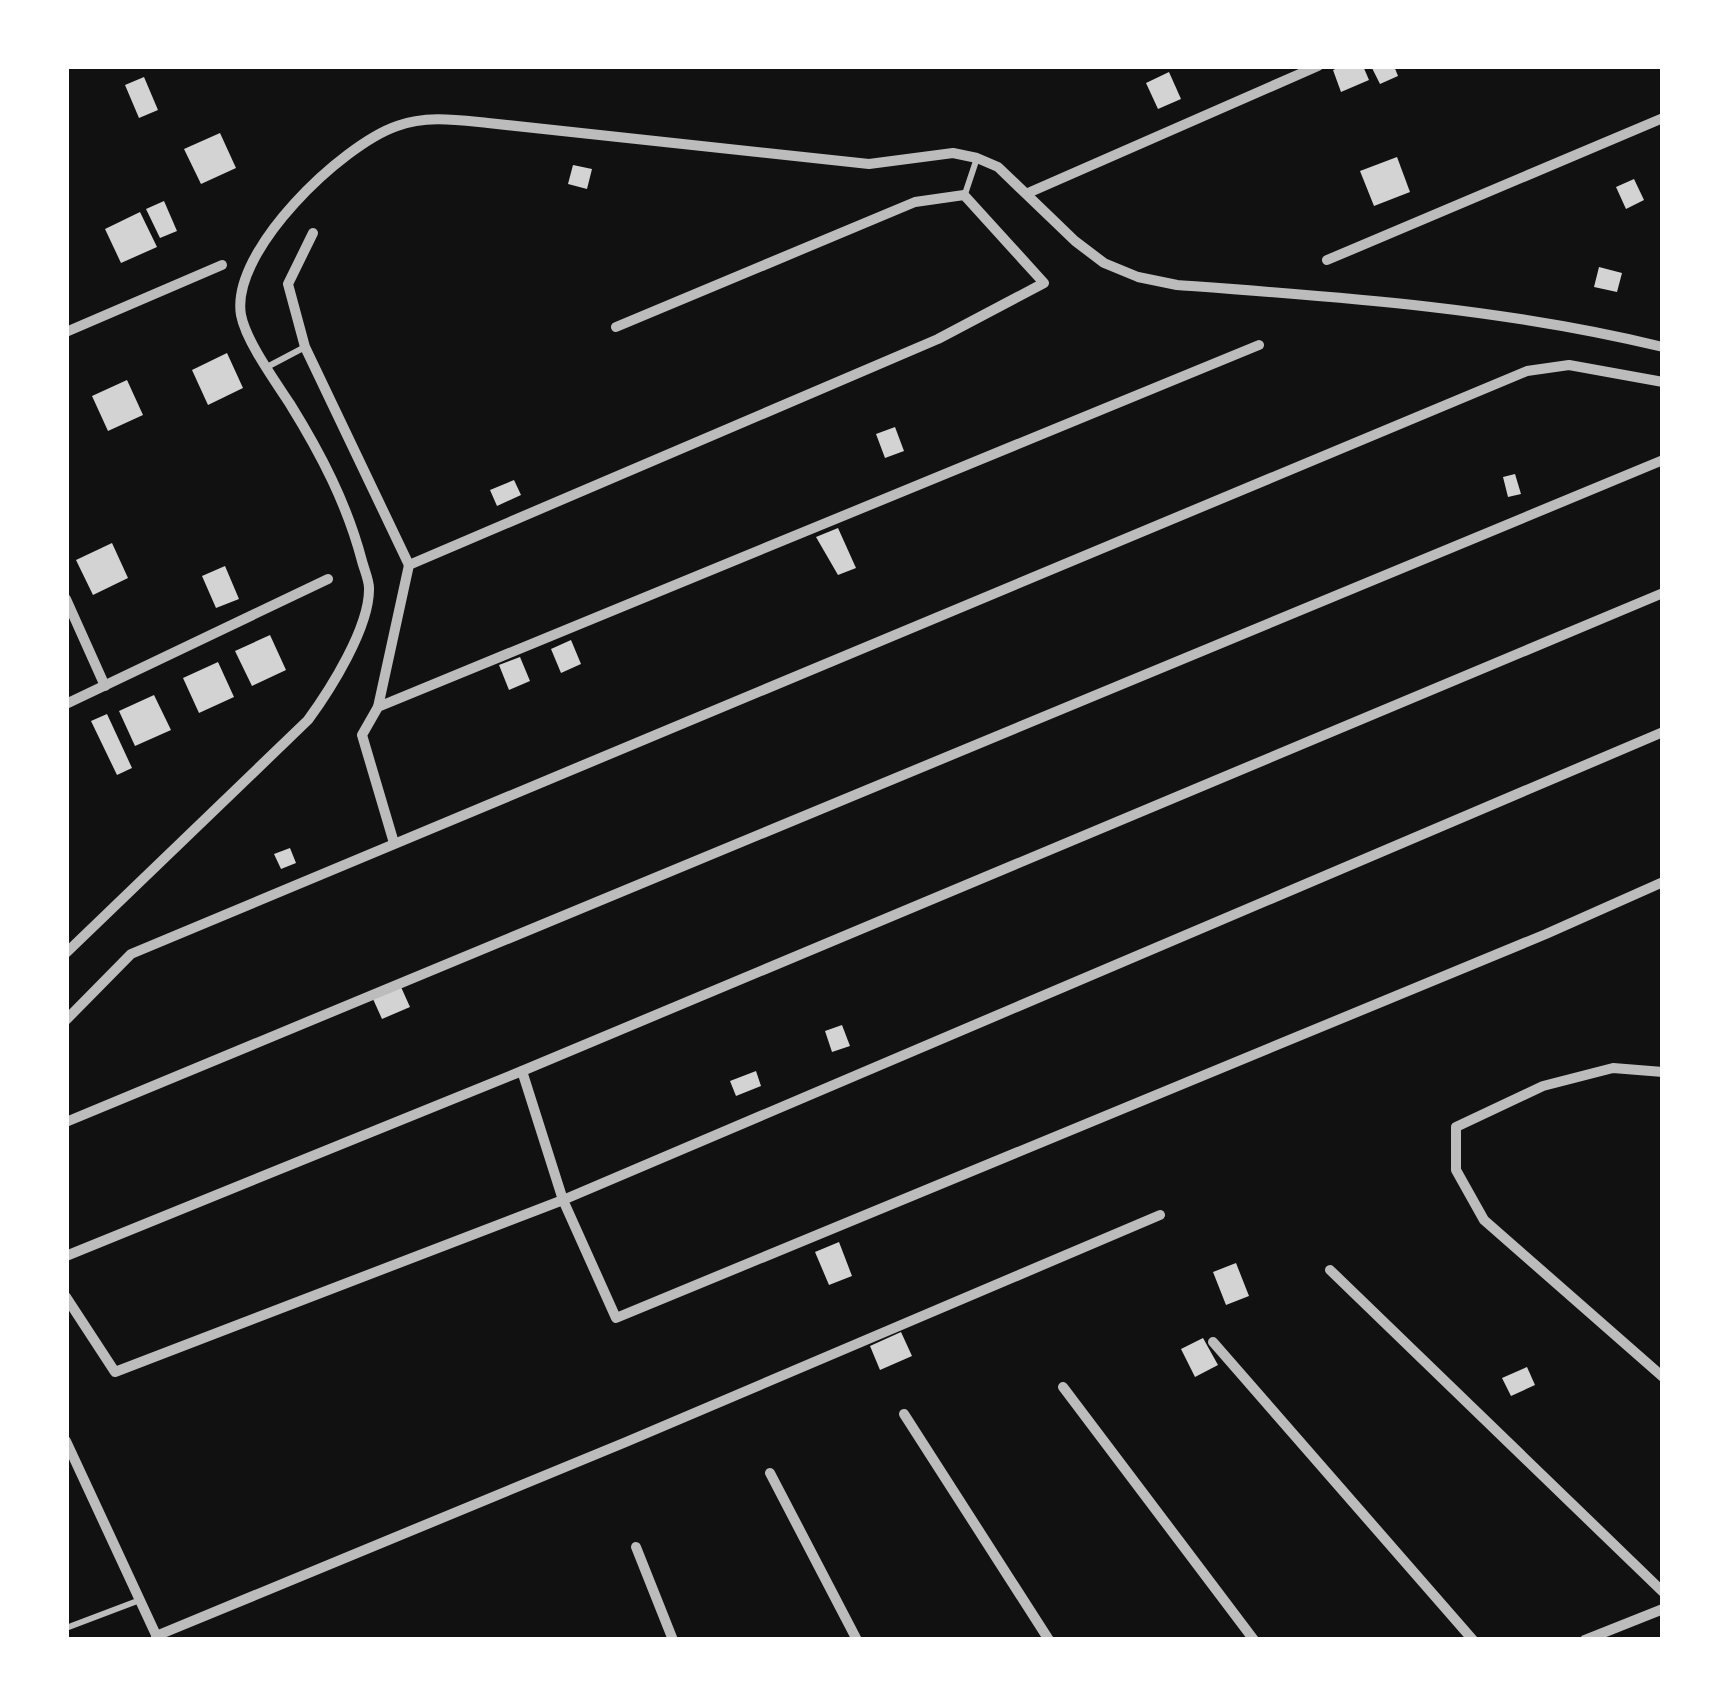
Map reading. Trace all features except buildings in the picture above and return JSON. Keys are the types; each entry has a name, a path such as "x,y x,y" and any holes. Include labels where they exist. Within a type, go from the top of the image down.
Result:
{"street":[{"path":"1028,194 1318,66"},
{"path":"1327,260 1663,118"},
{"path":"66,953 308,720 334,685 358,632 369,589 350,513 241,314 249,268 267,236 328,169 358,145 399,125 436,119 488,123 869,164 953,153 998,167 1075,242 1104,263 1138,277 1177,285 1499,314 1663,347"},
{"path":"409,565 938,339 1044,283 964,195 915,202 616,327"},
{"path":"313,233 288,284 305,347 409,565 378,707 362,735 394,843"},
{"path":"66,332 222,266"},
{"path":"378,707 1259,345"},
{"path":"66,1020 131,954 1527,371 1569,365 1663,382"},
{"path":"66,1123 1663,460"},
{"path":"66,704 328,579"},
{"path":"66,1256 522,1071 1663,593"},
{"path":"66,599 105,686"},
{"path":"66,1297 116,1372 563,1200 1663,732"},
{"path":"522,1071 563,1200 616,1318 1524,943 1663,881"},
{"path":"1663,1072 1613,1068 1543,1086 1456,1127 1456,1170 1484,1220 1663,1377"},
{"path":"66,1441 158,1638 1160,1215"},
{"path":"1330,1270 1663,1592"},
{"path":"1213,1342 1473,1640"},
{"path":"1063,1387 1254,1640"},
{"path":"904,1414 1049,1640"},
{"path":"770,1473 857,1640"},
{"path":"636,1547 674,1640"},
{"path":"1585,1640 1663,1609"}],"lane":[{"path":"964,195 977,158"},
{"path":"266,367 305,347"},
{"path":"66,1628 140,1600"}]}
